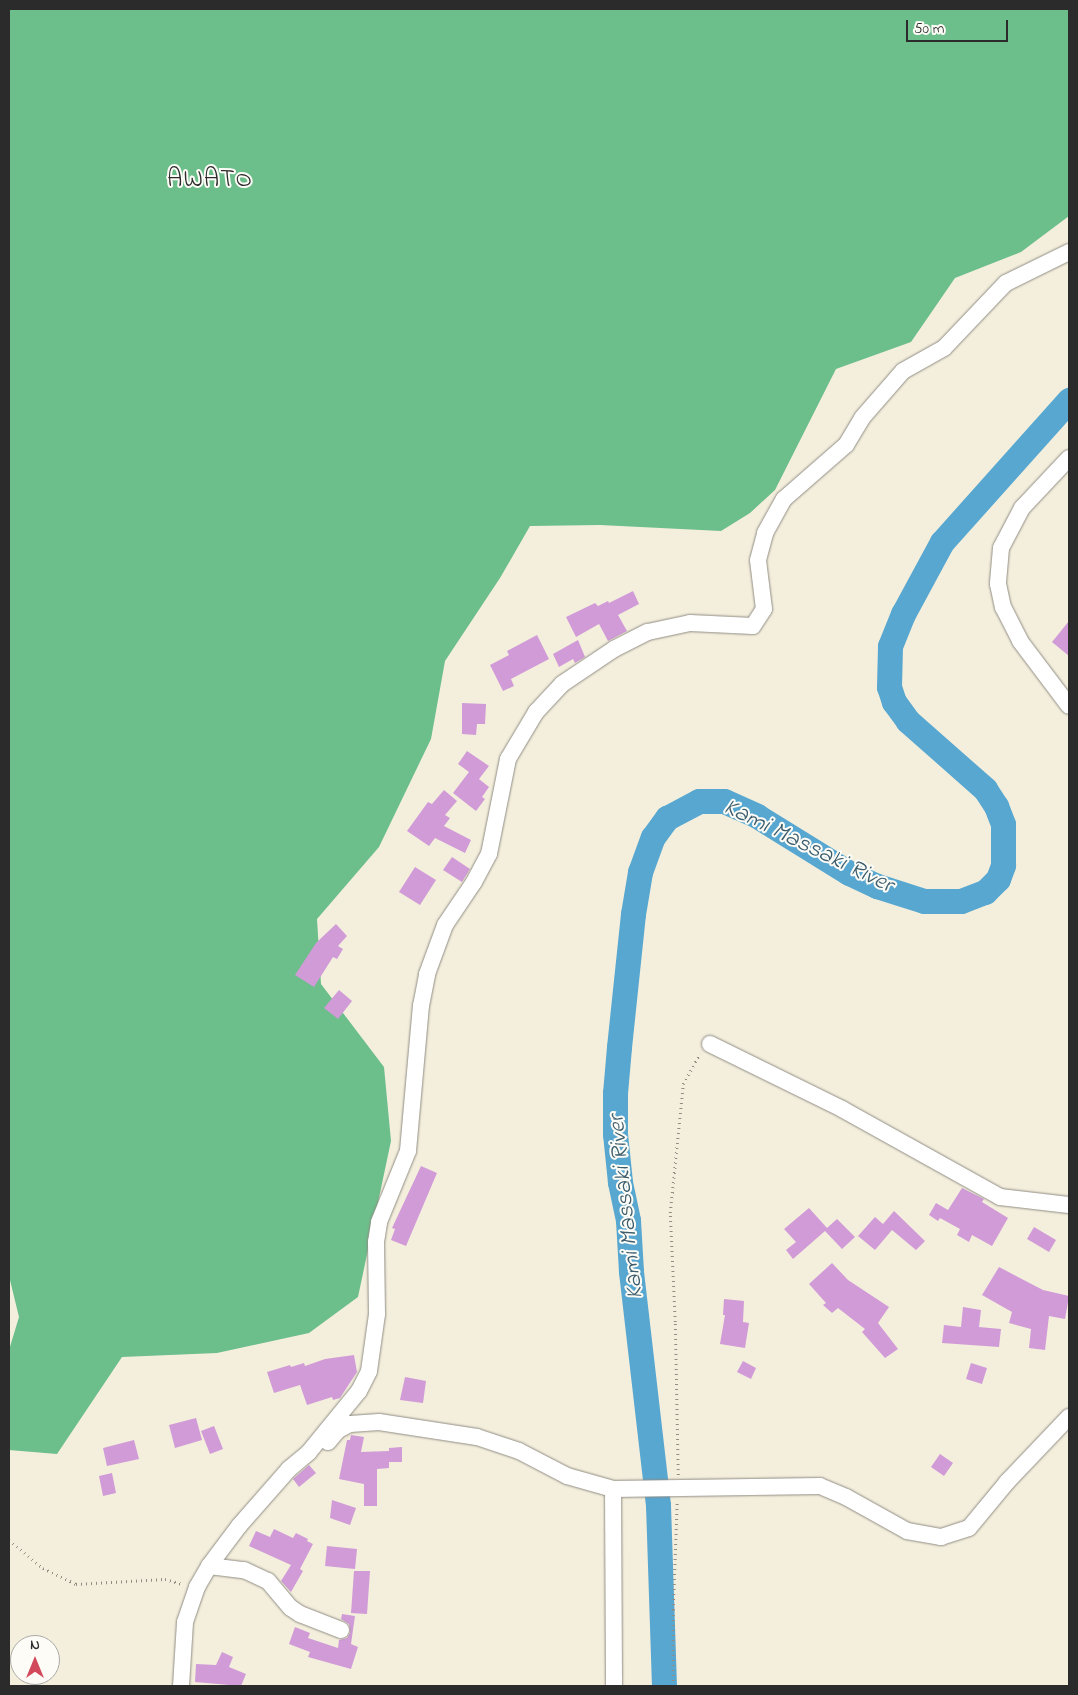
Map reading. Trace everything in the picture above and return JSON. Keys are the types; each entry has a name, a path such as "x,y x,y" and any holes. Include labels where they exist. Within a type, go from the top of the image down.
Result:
{"street":[{"path":"180,1686 185,1622 196,1587 239,1526 289,1469 309,1452 359,1391 369,1371 377,1314 376,1242 379,1222 408,1151 421,1006 427,974 445,924 474,882 488,854 508,759 536,712 562,684 614,649 648,632 690,623 753,626 764,609 758,560 765,533 784,499 846,445 862,418 903,372 944,348 1006,283 1069,252"},
{"path":"1069,458 1022,508 1002,548 998,584 1003,607 1020,641 1069,706"},
{"path":"710,1044 842,1109 1000,1197 1069,1204"},
{"path":"309,1452 323,1447 338,1430 350,1424 379,1422 477,1437 519,1451 567,1476 612,1489 820,1486 846,1497 907,1531 941,1537 969,1528 1007,1482 1069,1417"},
{"path":"612,1489 614,1686"},
{"path":"209,1566 244,1570 268,1581 291,1608 300,1614 340,1630"}],"path":[{"path":"673,1686 673,1610 678,1489 675,1322 670,1213 683,1084 696,1057 710,1044"},
{"path":"9,1540 43,1568 76,1584 165,1579 196,1587"}],"green space":[{"path":"9,9 1069,9 1069,216 1021,252 955,278 911,342 836,369 775,490 750,513 721,531 600,525 530,526 500,578 445,661 431,739 379,847 317,919 321,984 384,1067 391,1141 358,1297 309,1333 217,1353 122,1357 57,1454 9,1450 9,1350 19,1317 9,1276"}],"building":[{"path":"633,591 639,604 618,615 627,631 608,641 599,624 576,637 566,617 595,603 598,606 608,601 609,603"},
{"path":"1069,621 1069,656 1052,642"},
{"path":"537,635 549,659 511,679 514,686 503,691 490,665 509,655 507,651"},
{"path":"578,640 585,657 575,663 573,659 559,667 553,654"},
{"path":"462,703 486,704 485,724 477,724 476,735 462,734"},
{"path":"467,751 489,766 479,779 489,787 482,797 485,799 476,811 453,793 469,772 458,764"},
{"path":"444,790 457,801 445,815 450,818 444,826 471,840 465,853 435,838 429,846 407,831 428,802 432,804"},
{"path":"452,857 470,869 462,882 443,870"},
{"path":"415,867 436,880 420,905 399,892"},
{"path":"336,924 347,936 338,946 343,949 337,959 333,957 314,987 295,975 316,943"},
{"path":"339,990 352,1001 338,1019 324,1008"},
{"path":"421,1166 437,1173 406,1246 391,1240 395,1229 392,1228"},
{"path":"962,1188 984,1199 982,1202 1008,1218 992,1246 972,1235 969,1242 957,1235 960,1229 940,1218 938,1221 929,1215 936,1203 948,1210"},
{"path":"809,1208 827,1228 837,1219 855,1237 842,1249 825,1231 793,1259 786,1250 796,1242 784,1229"},
{"path":"894,1211 925,1241 916,1250 892,1230 875,1250 858,1236 875,1217 883,1224"},
{"path":"1034,1227 1056,1240 1049,1252 1027,1239"},
{"path":"832,1263 848,1280 889,1307 878,1323 898,1349 885,1358 862,1332 865,1329 838,1308 832,1313 823,1305 826,1303 809,1284"},
{"path":"999,1267 1043,1290 1069,1296 1065,1319 1049,1316 1045,1350 1029,1348 1031,1329 1009,1323 1012,1312 982,1295"},
{"path":"724,1299 744,1301 743,1322 749,1323 745,1348 720,1344 725,1315 723,1315"},
{"path":"963,1307 981,1310 979,1327 1001,1329 999,1347 942,1343 944,1325 961,1327"},
{"path":"354,1355 357,1372 340,1398 333,1400 332,1397 307,1405 300,1385 274,1393 267,1372 290,1365 291,1367 304,1363 305,1366 325,1359"},
{"path":"743,1361 756,1368 751,1379 737,1372"},
{"path":"971,1363 987,1368 982,1384 966,1379"},
{"path":"405,1377 426,1381 423,1403 400,1400"},
{"path":"196,1418 202,1440 175,1448 169,1425"},
{"path":"214,1426 223,1449 210,1454 201,1431"},
{"path":"351,1435 364,1437 361,1452 389,1451 389,1448 402,1447 402,1462 389,1462 389,1468 377,1469 377,1506 364,1506 364,1484 339,1479 347,1440 350,1440"},
{"path":"134,1440 139,1459 107,1466 103,1448"},
{"path":"940,1454 953,1463 944,1476 931,1467"},
{"path":"309,1465 316,1473 299,1487 293,1479"},
{"path":"112,1473 116,1493 103,1496 99,1476"},
{"path":"332,1500 356,1508 350,1525 330,1518"},
{"path":"274,1529 293,1538 296,1533 313,1544 300,1569 303,1571 291,1592 281,1581 291,1565 249,1546 256,1531 270,1537"},
{"path":"327,1546 357,1549 355,1569 325,1566"},
{"path":"354,1571 370,1571 367,1614 351,1613"},
{"path":"342,1614 355,1616 351,1644 358,1647 351,1669 308,1657 310,1652 289,1644 295,1627 310,1633 308,1638 338,1648 339,1640 347,1638 350,1633 349,1624 341,1619"},
{"path":"222,1652 233,1657 229,1667 246,1674 241,1686 195,1682 196,1664 216,1665"}],"waterway":[{"name":"Kami Massaki River","path":"664,1686 658,1505 631,1271 628,1220 620,1182 615,1134 615,1093 619,1047 633,914 640,872 653,837 667,818 699,801 724,801 757,816 849,873 877,886 924,901 961,901 985,892 998,879 1003,865 1003,824 996,806 985,789 908,721 894,702 889,687 890,646 903,614 942,542 1069,400"}],"district":[{"name":"AWATO","path":"210,180"}]}
